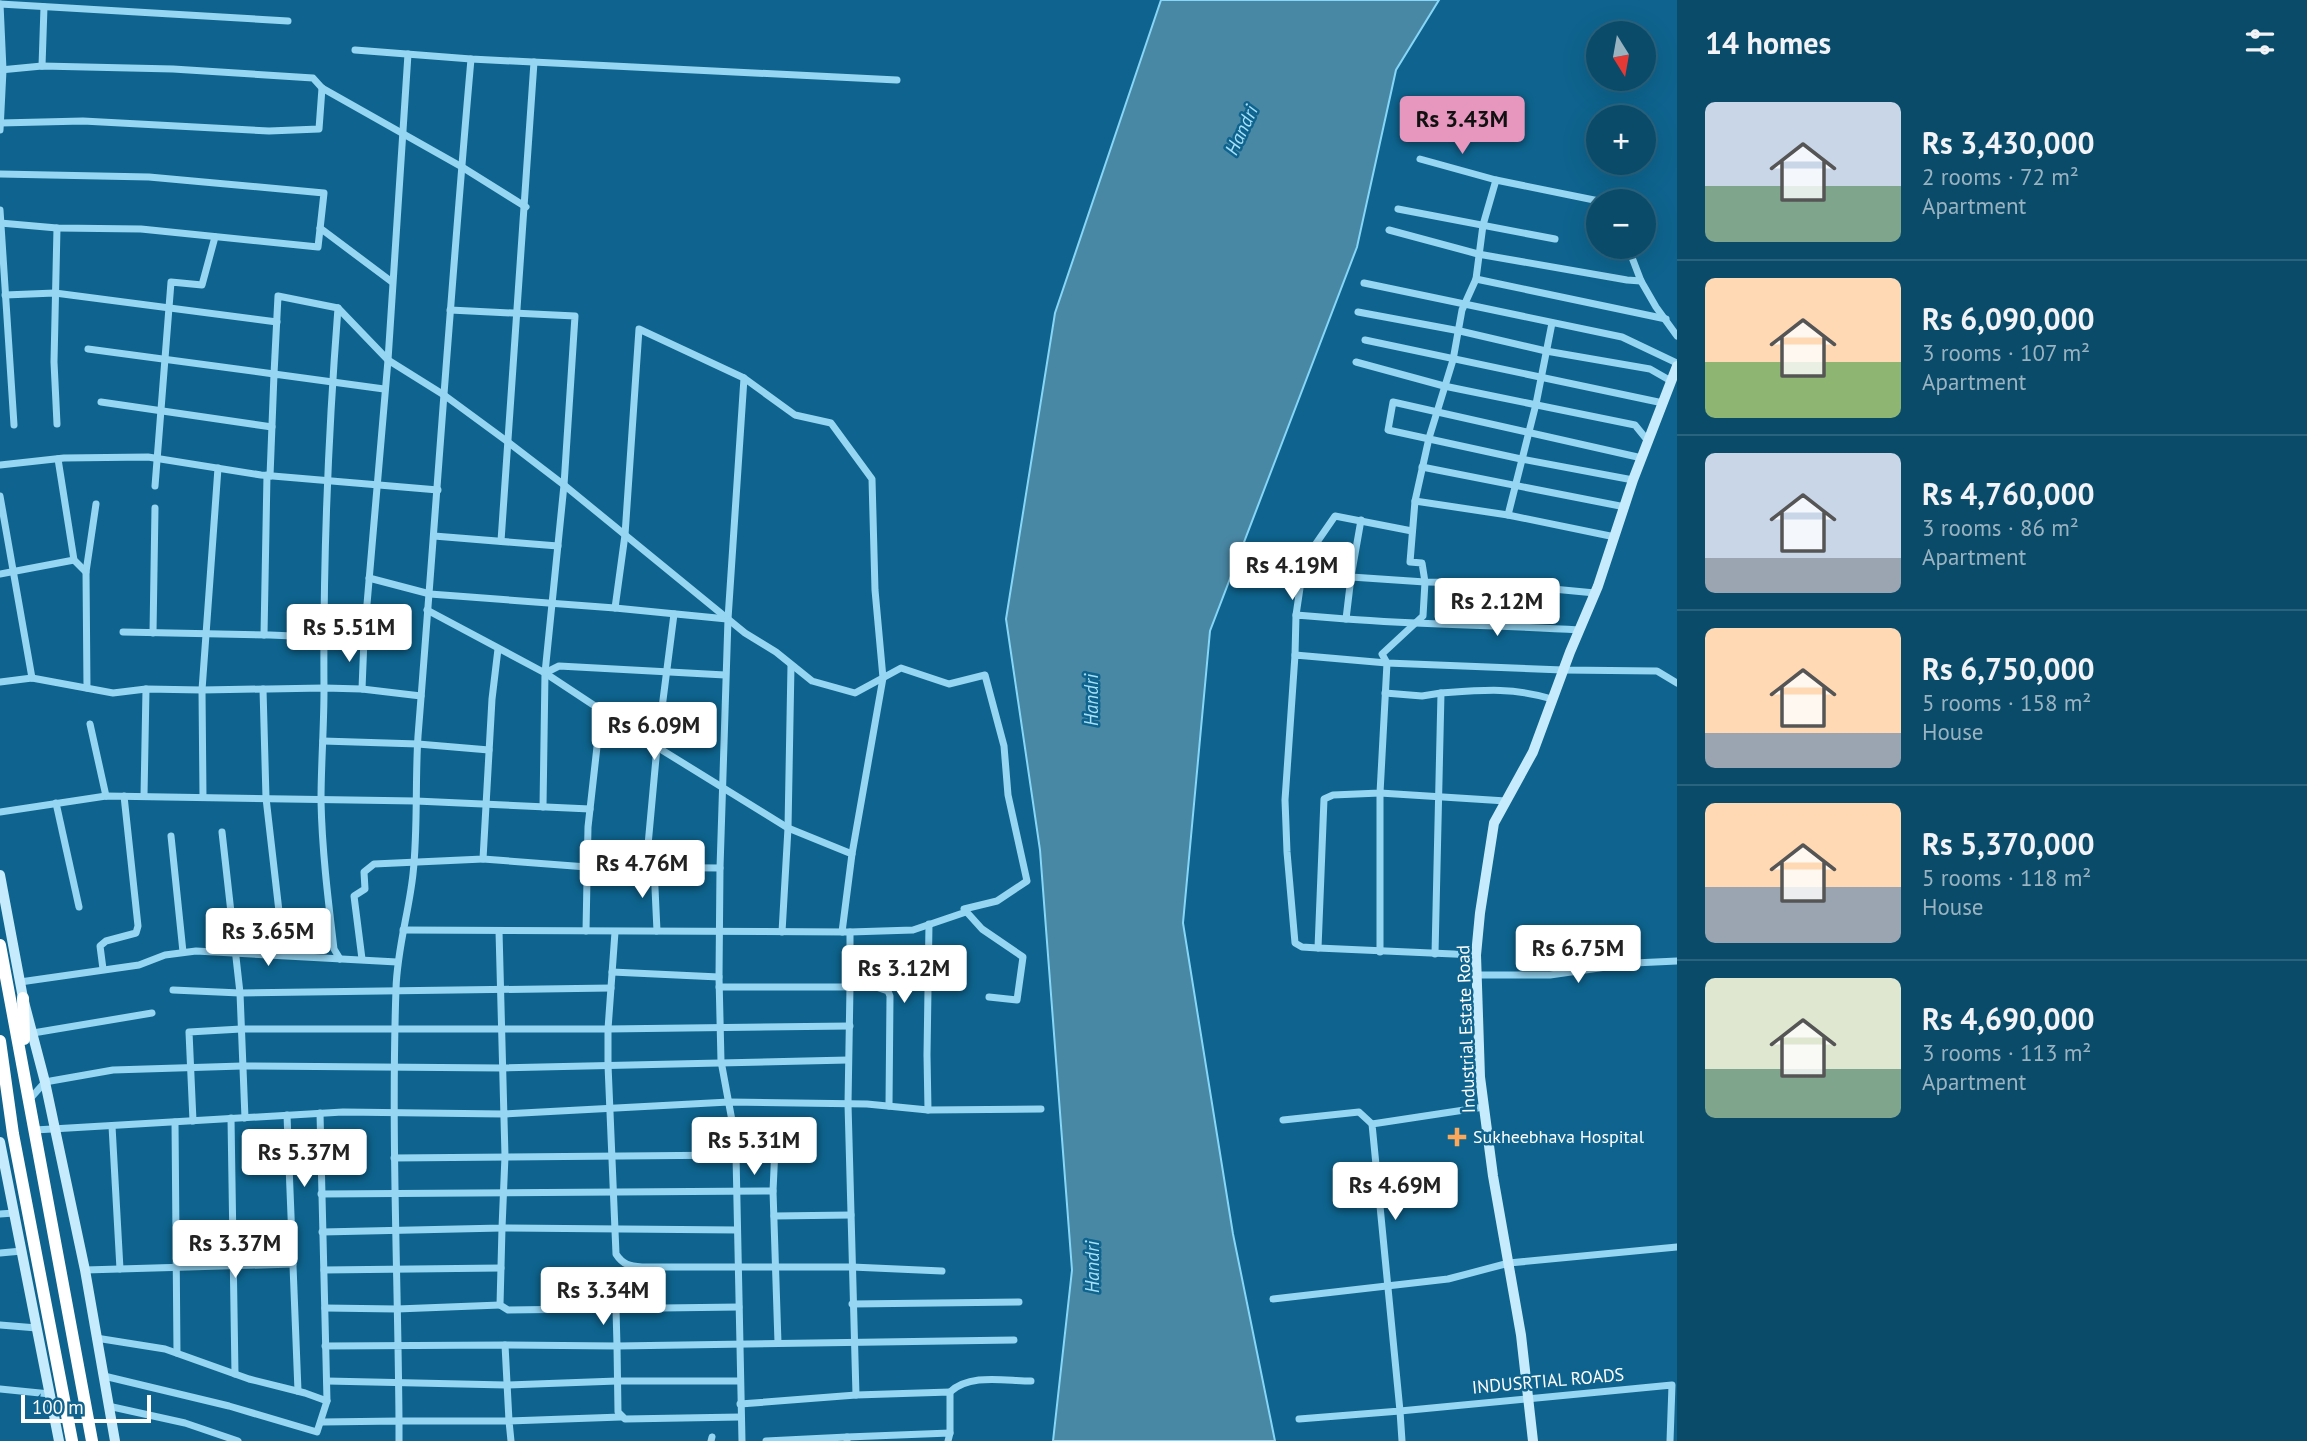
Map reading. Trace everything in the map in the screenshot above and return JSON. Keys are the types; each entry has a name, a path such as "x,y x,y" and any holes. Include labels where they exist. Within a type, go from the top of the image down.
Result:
{"highway":[{"path":"0,945 92,1441"},
{"path":"23,998 24,1073"},
{"path":"0,1041 13,1134 72,1441"},
{"path":"0,1119 11,1107"}],"main road":[{"name":"Industrial Estate Road","path":"1533,1441 1521,1335 1493,1176 1480,1077 1476,955 1480,913 1494,823 1533,752 1595,593 1633,480 1677,365"},
{"path":"0,874 23,998 45,1082 85,1270 115,1441"},
{"path":"0,1142 2,1165 22,1251 59,1441"}],"street":[{"path":"0,130 0,4 288,21"},
{"path":"42,66 44,7"},
{"path":"355,50 471,59 897,79"},
{"path":"362,690 388,360 408,54"},
{"path":"399,1441 394,1158 397,962 414,863 418,744 427,610 471,59"},
{"path":"501,541 534,62"},
{"path":"1,70 42,66 173,69 313,78 322,88 526,206"},
{"path":"0,123 83,121 269,131 319,129 322,88"},
{"path":"1420,159 1496,180 1586,199"},
{"path":"0,174 149,177 324,193 318,247 141,229 57,228 0,223"},
{"path":"1380,951 1380,793 1387,663 1382,654 1423,616 1425,582 1422,563 1410,562 1415,501 1436,412 1453,360 1465,303 1476,279 1483,225 1496,180"},
{"path":"1398,209 1555,239"},
{"path":"0,210 14,425"},
{"path":"57,228 54,362 57,424"},
{"path":"320,228 392,282"},
{"path":"1389,230 1478,254 1641,281"},
{"path":"155,486 172,282 202,285 215,237"},
{"path":"1633,259 1641,281 1677,336"},
{"path":"1476,279 1666,319"},
{"path":"1364,283 1622,337 1677,365"},
{"path":"5,295 55,293 277,322"},
{"path":"264,635 278,296 338,309 388,360 444,395 508,442 728,620 812,681 855,693 901,668 949,684 985,675 1004,746 1008,795 1027,880 997,901 964,909 982,929 1023,957 1017,1000 989,997"},
{"path":"338,309 326,481 321,800 334,948 340,958"},
{"path":"450,310 575,316 564,485 545,673 543,807"},
{"path":"1358,312 1460,331 1546,351 1650,369 1671,381"},
{"path":"1508,515 1536,404 1552,323"},
{"path":"615,608 625,535 639,329 744,378 795,415 831,423 872,479 875,590 883,678 852,854 846,932 850,987 848,1104 856,1395"},
{"path":"1365,340 1663,404"},
{"path":"89,349 384,390"},
{"path":"1356,362 1444,386 1635,425 1648,441"},
{"path":"742,1441 736,1155 721,1061 719,977 725,675 744,378"},
{"path":"101,402 272,427"},
{"path":"1633,480 1388,430 1393,402 1642,458"},
{"path":"0,465 58,459 157,458 269,476 438,490"},
{"path":"58,459 74,560 86,572"},
{"path":"1422,467 1625,507"},
{"path":"203,797 202,690 218,468"},
{"path":"0,496 32,678"},
{"path":"1415,501 1508,515 1615,537"},
{"path":"87,688 86,572 96,504"},
{"path":"153,633 155,508"},
{"path":"1412,531 1335,516 1304,561 1296,615 1285,800 1296,943 1302,947 1476,955"},
{"path":"1346,619 1361,520"},
{"path":"434,536 558,546"},
{"path":"0,574 74,560"},
{"path":"1304,561 1351,576 1425,582 1491,583 1595,593"},
{"path":"369,578 430,594 615,608 728,620"},
{"path":"427,610 545,673 657,747 788,828 852,854"},
{"path":"657,931 650,867 657,747 674,614"},
{"path":"1296,615 1415,624 1489,624 1579,630"},
{"path":"123,632 364,639"},
{"path":"483,859 498,649"},
{"path":"1294,655 1387,663 1657,671 1677,682"},
{"path":"782,932 788,828 791,665"},
{"path":"545,673 559,666 725,675"},
{"path":"0,682 32,678 113,693 146,689 324,688 421,696"},
{"path":"144,796 146,689"},
{"path":"263,689 266,798 284,955"},
{"path":"1385,693 1422,696 1496,689 1527,691 1552,699"},
{"path":"1435,954 1441,693"},
{"path":"586,932 590,809 601,711"},
{"path":"90,724 106,796"},
{"path":"323,741 418,744 489,750"},
{"path":"1318,948 1324,799 1333,795 1380,793 1506,801"},
{"path":"0,812 106,796 416,801 590,809"},
{"path":"103,969 100,946 106,941 136,933 138,926 124,796"},
{"path":"56,803 79,907"},
{"path":"222,832 237,953 245,1118"},
{"path":"171,836 183,952"},
{"path":"362,959 354,896 365,889 364,872 374,864 483,859 587,867 720,868"},
{"path":"403,930 913,930 966,912"},
{"path":"929,924 929,1110"},
{"path":"499,931 505,1156 500,1305"},
{"path":"615,932 608,1065 616,1254 628,1266 942,1270"},
{"path":"20,982 139,965 165,954 183,952 397,962"},
{"path":"1477,975 1550,975 1634,963 1677,961"},
{"path":"612,972 719,977"},
{"path":"719,987 850,987 882,988 888,991 889,1107"},
{"path":"173,990 240,993 611,988"},
{"path":"33,1033 152,1013"},
{"path":"193,1121 189,1032 241,1029 850,1026"},
{"path":"29,1100 45,1082 113,1070 242,1066 502,1068 848,1060"},
{"path":"34,1130 320,1113 503,1114 729,1101 848,1104 929,1110 1041,1109"},
{"path":"1371,1124 1484,1107"},
{"path":"1283,1120 1359,1112 1371,1124 1402,1441"},
{"path":"104,1376 229,1406 317,1432 327,1401 320,1113"},
{"path":"287,1115 298,1391"},
{"path":"231,1118 235,1374"},
{"path":"175,1122 177,1353"},
{"path":"112,1126 120,1269"},
{"path":"776,1126 773,1191 778,1343"},
{"path":"394,1158 736,1155"},
{"path":"321,1194 773,1191"},
{"path":"0,1214 14,1213"},
{"path":"774,1216 850,1215"},
{"path":"323,1232 502,1228 737,1230"},
{"path":"1273,1299 1448,1279 1509,1263 1677,1247"},
{"path":"0,1253 22,1251"},
{"path":"85,1270 293,1264"},
{"path":"324,1270 501,1268"},
{"path":"852,1304 1019,1302"},
{"path":"324,1308 397,1309 500,1305 508,1310 739,1307"},
{"path":"616,1309 618,1412 621,1417"},
{"path":"0,1325 37,1328"},
{"path":"96,1338 165,1349 235,1374 327,1401"},
{"path":"326,1346 617,1346 1014,1340"},
{"path":"505,1345 511,1441"},
{"path":"327,1381 506,1385 617,1381 740,1381"},
{"path":"740,1404 856,1395 950,1392 958,1385 971,1381 1031,1381"},
{"name":"INDUSRTIAL ROADS","path":"1299,1419 1672,1385 1670,1441"},
{"path":"0,1389 50,1394"},
{"path":"766,1441 949,1437 950,1392"},
{"path":"108,1406 185,1423 238,1441"},
{"path":"322,1422 740,1417"}],"water":[{"name":"Handri","path":"1161,0 1439,0 1396,70 1357,247 1210,631 1183,923 1233,1234 1275,1441 1053,1441 1072,1270 1040,850 1006,619 1055,313"}],"place":[{"name":"Sukheebhava Hospital","path":"1457,1137"}]}
